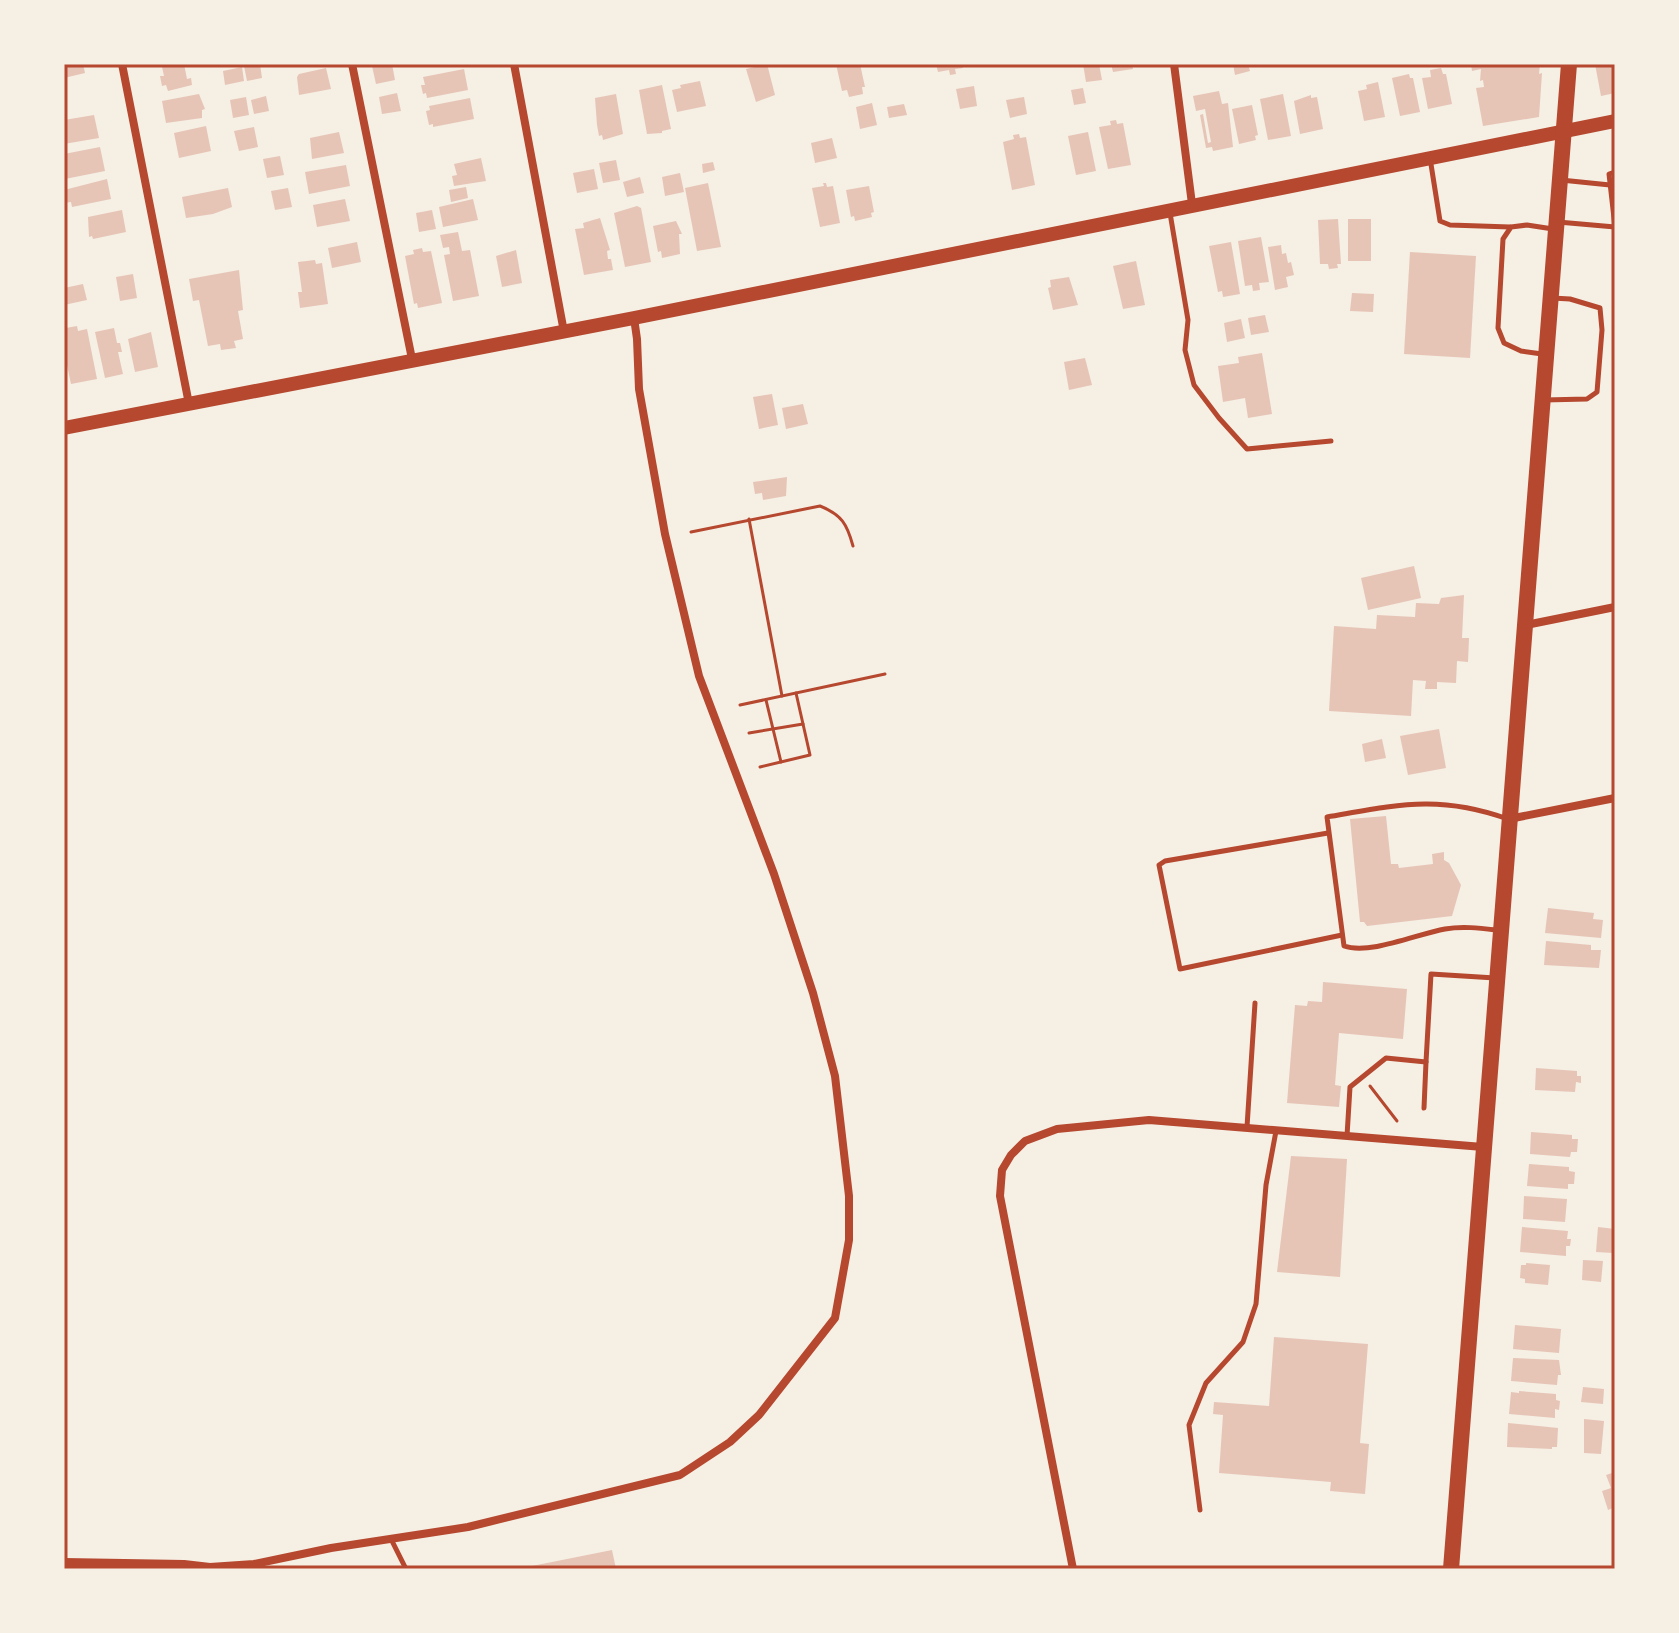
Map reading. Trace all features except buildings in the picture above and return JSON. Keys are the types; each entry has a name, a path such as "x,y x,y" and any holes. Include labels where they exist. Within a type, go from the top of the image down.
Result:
{"main road":[{"path":"1451,1569 1569,64"},
{"path":"64,428 564,332 1192,204 1615,122"}],"street":[{"path":"122,64 189,404"},
{"path":"352,64 412,359"},
{"path":"1174,64 1192,204"},
{"path":"517,65 564,332"},
{"path":"64,1562 210,1567 254,1564 468,1527 680,1475 730,1442 759,1415 835,1318 849,1240 849,1196 835,1076 813,993 774,874 699,676 665,534 639,389 634,318"},
{"path":"1526,625 1615,607"},
{"path":"1509,819 1615,798"},
{"path":"1073,1569 1000,1196 1002,1170 1011,1155 1025,1141 1057,1129 1149,1120 1483,1147"}],"lane":[{"path":"1430,157 1440,221 1450,225 1615,227 1609,174 1615,172"},
{"path":"1560,180 1610,185"},
{"path":"1170,209 1188,320 1185,350 1194,385 1247,449 1331,441"},
{"path":"1511,227 1503,239 1498,328 1504,343 1521,351 1547,355"},
{"path":"1543,400 1587,399 1597,392 1600,360 1603,315 1600,308 1570,299 1551,298"},
{"path":"1500,931 1471,927 1445,929 1365,947 1344,946 1327,817 1428,802 1479,808 1509,819"},
{"path":"1328,833 1165,861 1159,865 1180,969 1342,935"},
{"path":"1424,1108 1431,974 1496,978"},
{"path":"1247,1127 1255,1003"},
{"path":"1347,1136 1350,1087 1386,1058 1426,1062"},
{"path":"1200,1510 1189,1425 1206,1383 1243,1342 1256,1304 1266,1185 1276,1130"},
{"path":"391,1539 406,1569"}],"path":[{"path":"691,532 820,506 836,512 846,523 853,546"},
{"path":"749,519 782,696"},
{"path":"740,705 885,674"},
{"path":"760,767 810,755 796,693"},
{"path":"766,699 781,762"},
{"path":"749,733 803,724"},
{"path":"1368,1083 1397,1121"}]}
